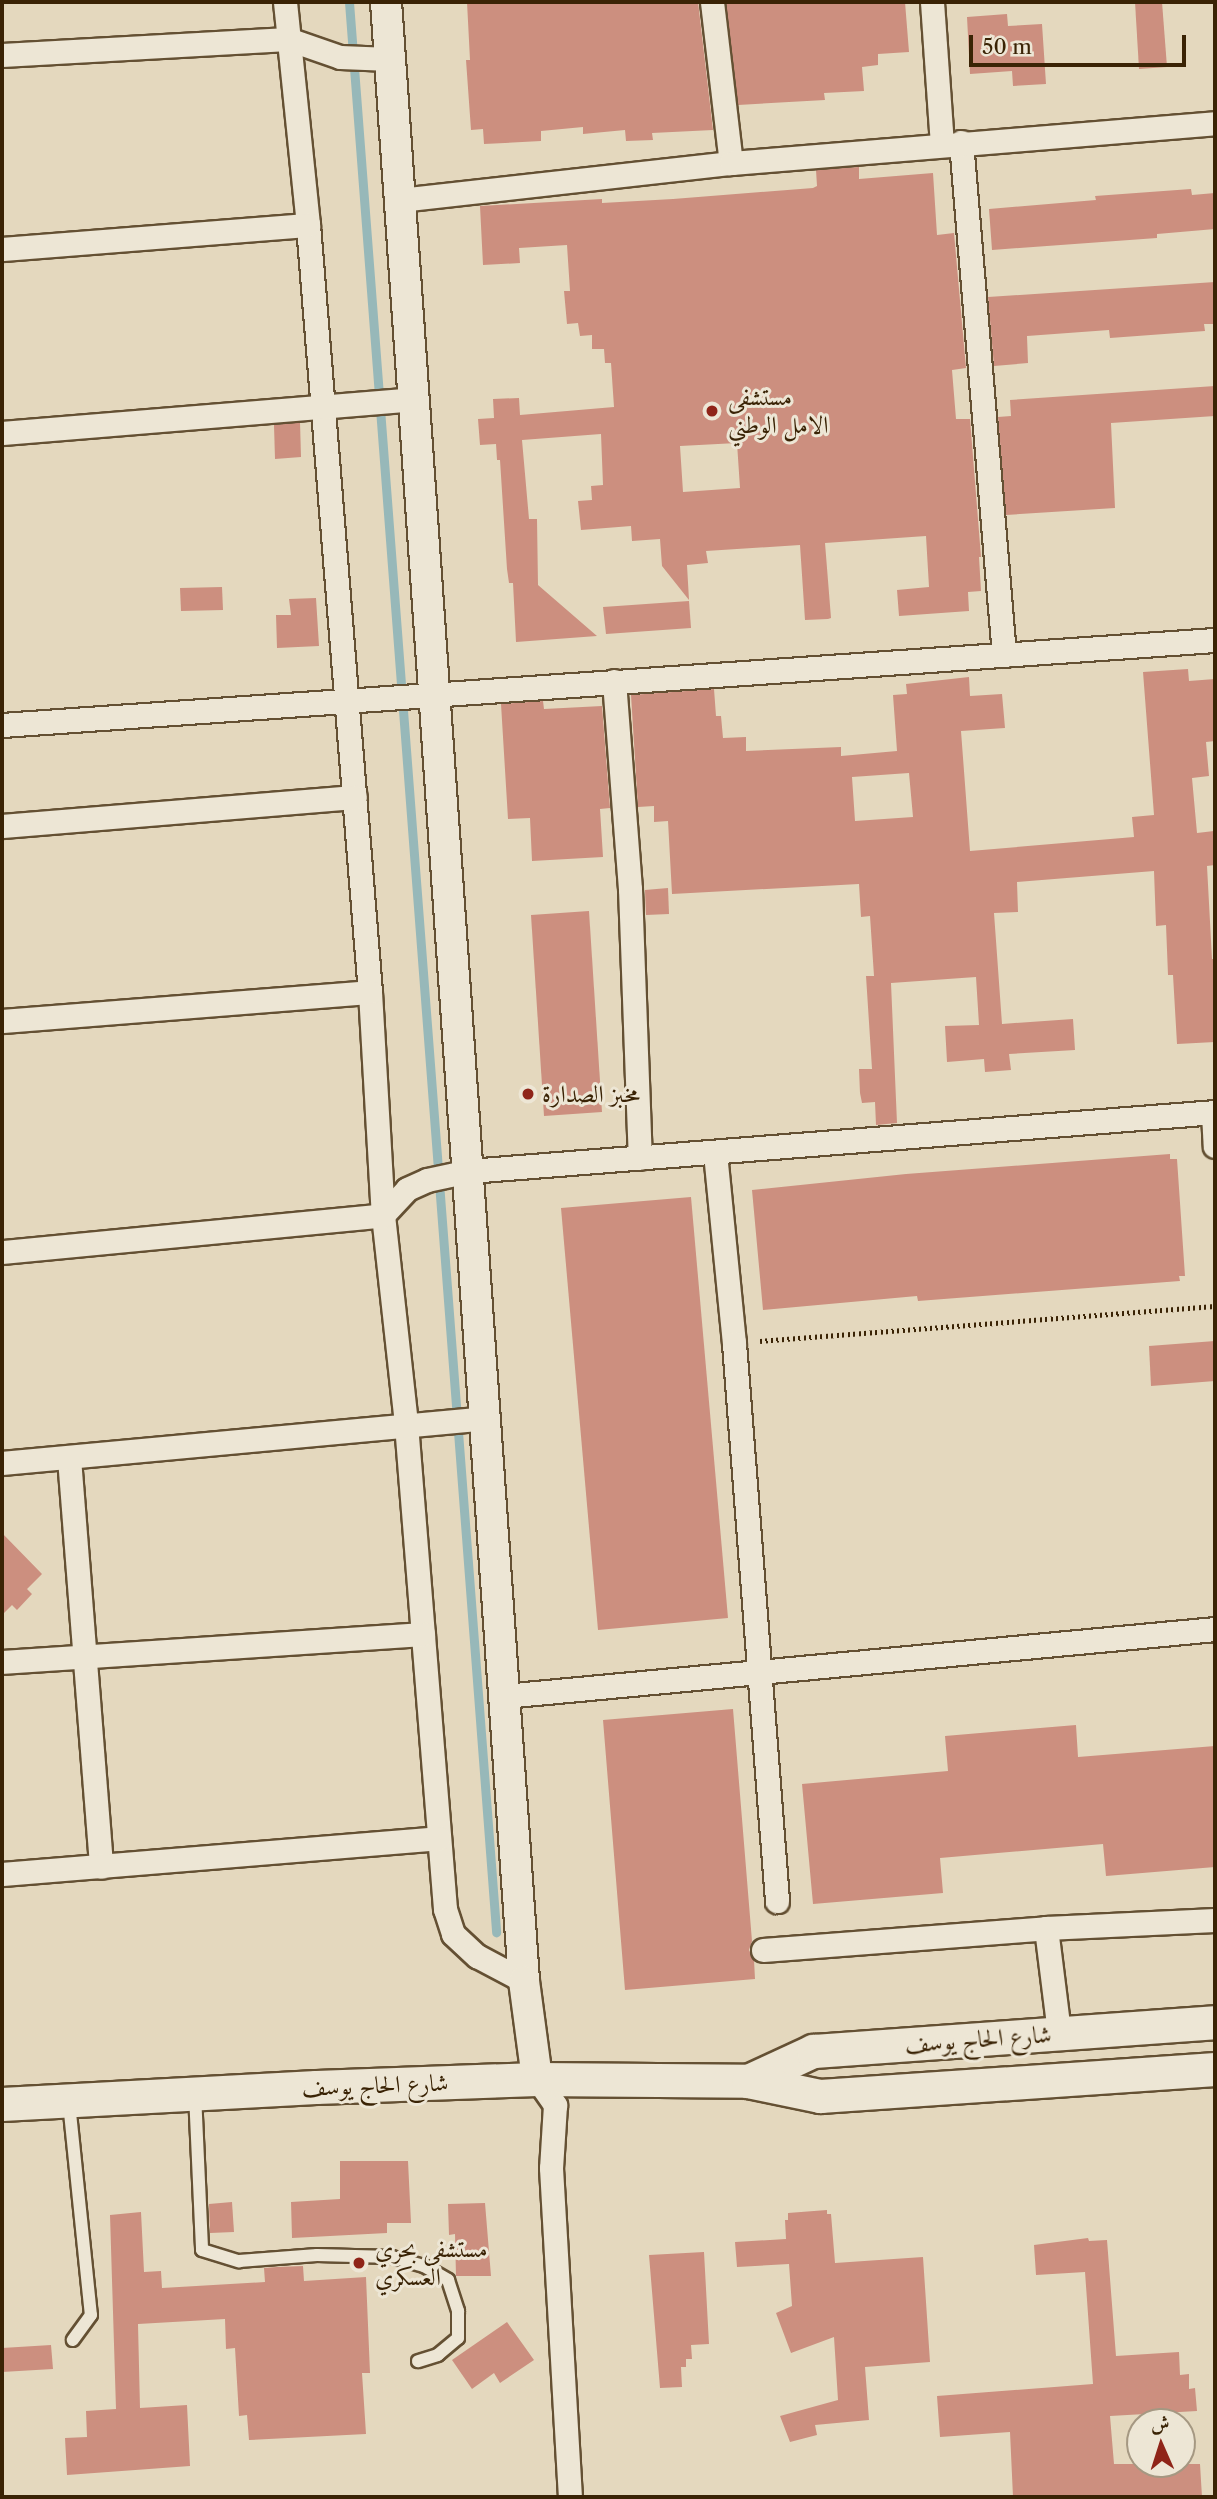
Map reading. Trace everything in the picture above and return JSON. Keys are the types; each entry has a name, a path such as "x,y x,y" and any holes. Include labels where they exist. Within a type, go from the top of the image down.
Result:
{"main road":[{"name":"شارع الحاج يوسف","path":"748,2081 813,2050 1215,2022"},
{"name":"شارع الحاج يوسف","path":"2,2104 537,2079 748,2081 820,2096 1215,2069"}],"street":[{"path":"285,2 308,225 370,992 383,1215 405,1424 445,1909 453,1934 477,1956 524,1981"},
{"path":"386,2 379,58 400,200 404,400 435,696 461,1173 479,1418 504,1696 524,1981 537,2079 555,2105 551,2168 570,2497"},
{"path":"712,2 731,163"},
{"path":"932,2 951,143 1004,655"},
{"path":"2,55 288,39 340,57 379,58"},
{"path":"400,200 731,163 1215,123"},
{"path":"2,249 308,225"},
{"path":"2,433 404,400"},
{"path":"2,725 1215,640"},
{"path":"614,681 630,889 640,1158"},
{"path":"2,826 355,797"},
{"path":"2,1021 370,992"},
{"path":"2,1252 383,1215 407,1189 427,1180 461,1173 1214,1113 1215,1146"},
{"path":"715,1153 734,1343 777,1901"},
{"path":"2,1463 479,1418"},
{"path":"69,1458 101,1867"},
{"path":"504,1696 1215,1629"},
{"path":"2,1662 423,1634"},
{"path":"2,1874 439,1838"},
{"path":"763,1950 1046,1928 1215,1920"},
{"path":"1046,1928 1059,2033"}],"lane":[{"path":"195,2094 202,2249 239,2260 342,2255 393,2257 424,2266 448,2280 458,2311 458,2338 438,2355 418,2361"},
{"path":"69,2099 91,2315 73,2340"}],"path":[{"path":"734,1343 1215,1306"}],"building":[{"path":"467,2 698,2 713,130 652,133 653,140 626,141 625,130 583,134 583,127 541,131 541,141 484,144 483,129 471,130 466,60 470,60"},
{"path":"726,2 905,2 909,52 878,54 878,65 862,67 864,91 824,93 825,100 738,105"},
{"path":"1135,2 1162,2 1167,67 1139,69"},
{"path":"1007,14 1008,26 1042,24 1046,84 1013,86 1012,71 970,74 967,17"},
{"path":"859,167 859,179 933,173 937,235 954,233 966,368 952,370 956,419 970,419 981,557 981,591 968,592 969,611 899,616 897,590 929,587 926,536 825,543 831,618 828,619 805,620 800,545 706,551 708,563 687,565 689,600 662,566 660,539 632,541 631,526 581,530 578,501 592,500 591,486 603,485 601,434 522,440 529,519 537,519 538,585 597,636 516,642 513,583 509,583 507,569 500,460 497,460 496,444 480,445 478,419 494,418 493,399 519,398 520,415 614,407 611,363 605,363 604,349 592,349 592,335 580,336 578,323 567,324 564,291 570,291 567,245 519,248 520,263 483,265 480,206 602,199 602,203 813,188 817,186 816,170","holes":["737,443 740,488 683,492 680,446"]},
{"path":"1191,189 1192,195 1215,193 1215,229 1157,234 1157,238 992,250 989,209 1096,200 1095,196"},
{"path":"1215,282 1215,324 1204,324 1205,331 1110,338 1109,330 1027,336 1028,363 994,366 988,297"},
{"path":"1215,386 1215,416 1111,423 1115,508 1006,515 998,417 1011,416 1010,400"},
{"path":"300,422 301,457 275,459 274,425"},
{"path":"222,587 223,610 181,611 180,588"},
{"path":"316,598 319,646 277,648 276,615 291,615 289,599"},
{"path":"689,601 691,628 606,634 603,607"},
{"path":"1188,669 1189,681 1215,679 1215,741 1206,742 1209,776 1192,778 1197,833 1214,831 1215,865 1207,866 1212,959 1215,959 1215,1042 1177,1044 1173,975 1168,975 1166,925 1156,926 1154,871 1017,882 1018,912 994,913 1002,1024 1073,1019 1075,1050 1009,1054 1011,1070 985,1072 984,1059 947,1062 945,1026 979,1025 976,977 891,983 897,1123 876,1125 875,1102 862,1103 860,1093 859,1069 872,1069 866,976 874,976 870,916 861,917 859,884 672,894 668,821 654,822 654,806 638,807 631,695 714,689 716,716 721,716 723,738 746,737 746,751 841,747 841,756 897,751 893,695 907,694 906,684 969,677 970,696 1002,694 1005,728 961,731 970,851 1134,837 1132,817 1154,815 1143,672","holes":["909,773 913,817 855,821 852,777"]},
{"path":"543,701 544,709 602,706 610,808 600,809 603,857 532,861 530,818 508,819 501,704"},
{"path":"668,888 669,914 646,915 645,890"},
{"path":"589,911 602,1112 544,1116 531,915"},
{"path":"1170,1154 1170,1159 1177,1159 1185,1276 1179,1276 1180,1281 918,1301 917,1296 763,1310 752,1190 906,1174"},
{"path":"691,1197 728,1618 598,1630 561,1208"},
{"path":"1215,1341 1215,1381 1151,1386 1149,1346"},
{"path":"2,1533 42,1574 27,1589 32,1594 17,1610 12,1605 2,1615"},
{"path":"733,1709 752,1941 749,1950 754,1960 755,1979 625,1990 603,1720"},
{"path":"1076,1725 1078,1757 1215,1746 1215,1867 1106,1876 1103,1844 940,1858 943,1893 813,1904 802,1784 948,1771 945,1736"},
{"path":"340,2161 408,2161 411,2223 387,2223 387,2233 292,2238 291,2202 340,2199"},
{"path":"232,2202 234,2232 210,2233 209,2204"},
{"path":"485,2203 491,2276 456,2276 455,2234 449,2235 448,2204"},
{"path":"827,2210 827,2214 831,2214 835,2263 923,2257 930,2362 865,2367 869,2420 815,2425 817,2435 790,2442 780,2416 838,2400 834,2337 791,2353 776,2313 792,2306 789,2264 737,2267 735,2242 786,2239 785,2220 788,2220 788,2213"},
{"path":"141,2212 144,2272 161,2271 162,2288 265,2282 264,2268 277,2267 303,2266 304,2281 366,2277 370,2373 362,2373 366,2434 249,2440 247,2415 239,2416 235,2348 226,2349 225,2319 138,2324 140,2408 187,2405 190,2466 67,2475 65,2438 87,2437 86,2411 116,2409 110,2215"},
{"path":"1088,2238 1089,2241 1107,2240 1116,2356 1179,2352 1180,2375 1189,2374 1189,2389 1195,2388 1197,2411 1196,2408 1126,2408 1126,2415 1110,2416 1114,2464 1126,2464 1126,2478 1196,2478 1196,2464 1200,2464 1202,2497 1013,2497 1010,2432 940,2437 937,2396 1093,2384 1085,2272 1036,2275 1034,2245"},
{"path":"704,2252 709,2344 691,2345 692,2359 686,2359 686,2367 681,2367 682,2387 660,2388 649,2255"},
{"path":"507,2322 534,2360 500,2383 494,2373 472,2389 452,2360"},
{"path":"51,2345 53,2369 2,2372 2,2348"}],"waterway":[{"path":"349,2 496,1932"}],"place":[{"name":"مستشفى الامل الوطني","path":"712,411"},
{"name":"مخبز الصدارة","path":"528,1094"},
{"name":"مستشفى بحري العسكري","path":"359,2263"}]}
